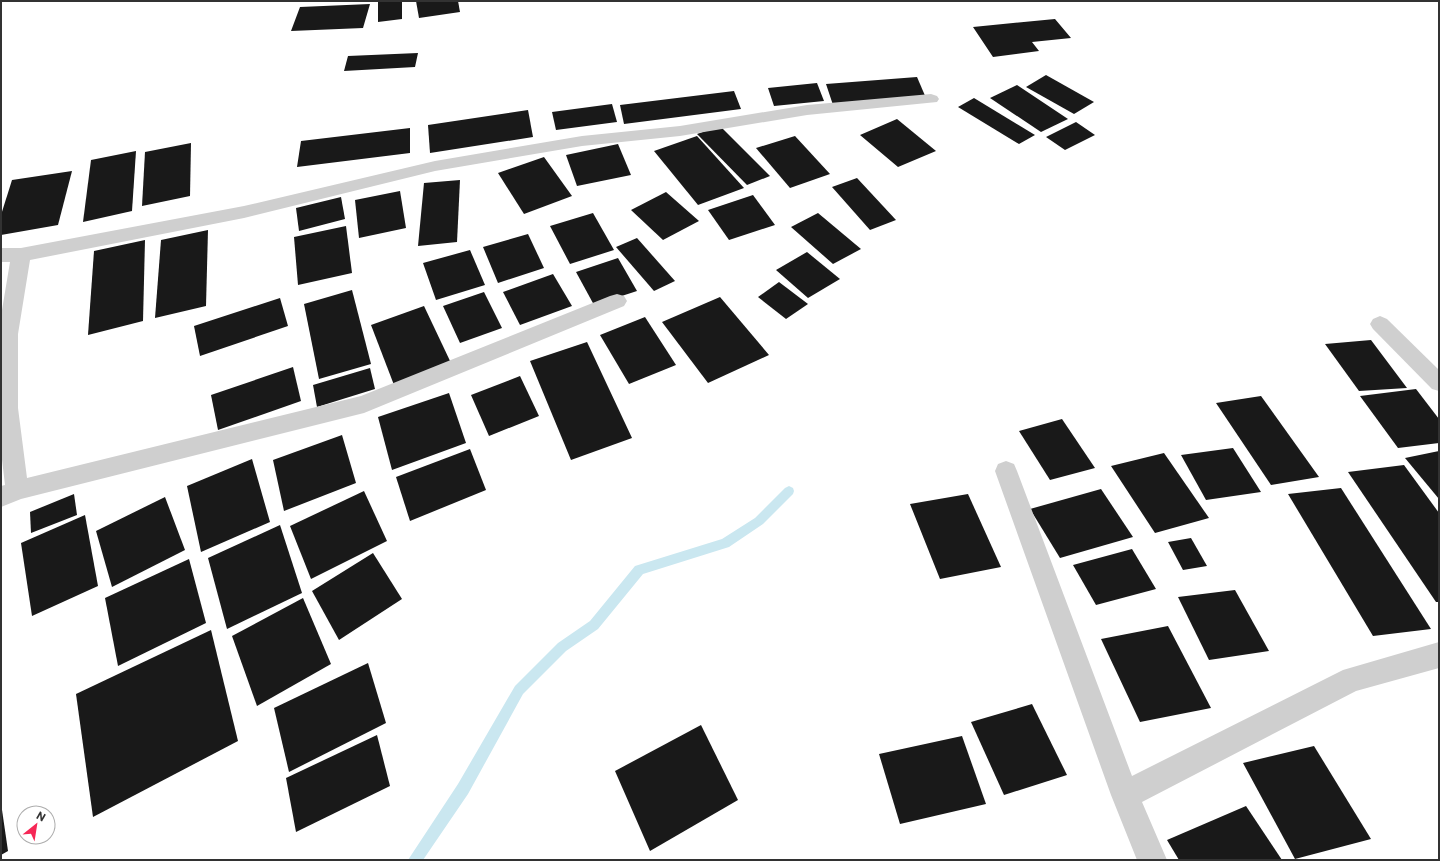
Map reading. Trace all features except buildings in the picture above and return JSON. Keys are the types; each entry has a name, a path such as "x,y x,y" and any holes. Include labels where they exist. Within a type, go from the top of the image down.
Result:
{"street":[{"path":"617,301 364,404 9,493 7,408 11,255 244,212 435,166 582,141 680,131 807,110 931,99"},
{"path":"1380,324 1439,383"},
{"path":"1006,471 1126,795 1152,860"},
{"path":"1126,795 1352,679 1439,655"}],"waterway":[{"path":"415,860 463,789 519,690 562,647 594,625 639,570 725,543 759,521 789,491"}]}
